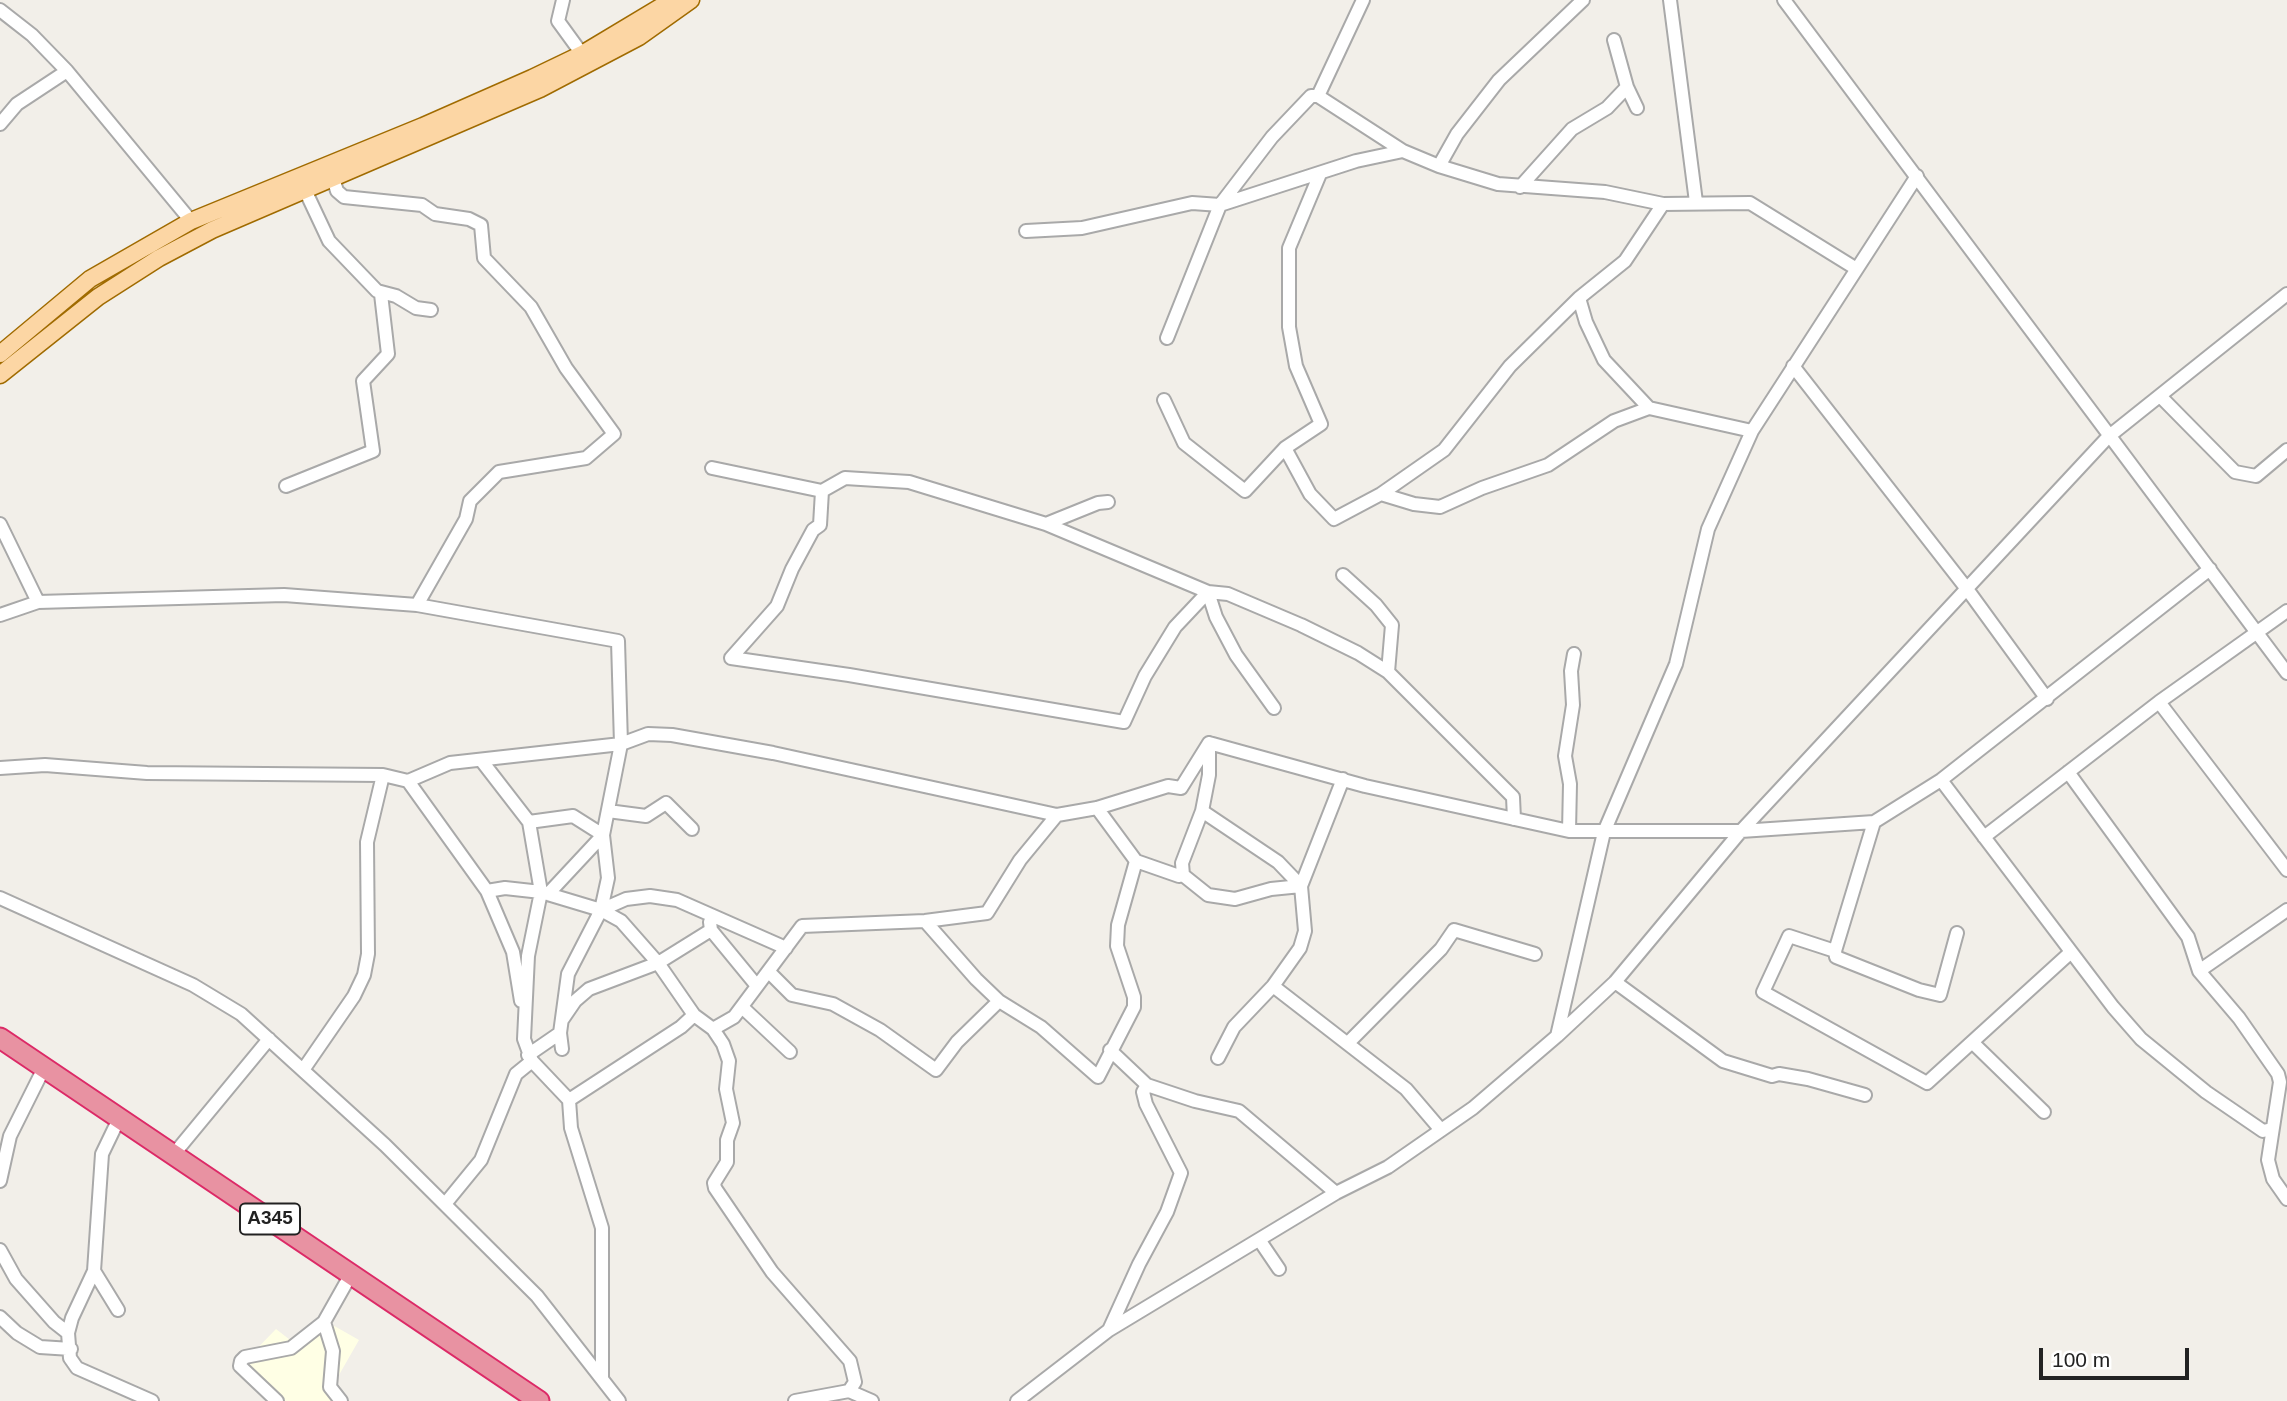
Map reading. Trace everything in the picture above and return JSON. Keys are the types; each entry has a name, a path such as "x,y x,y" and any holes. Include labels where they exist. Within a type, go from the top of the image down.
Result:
{"highway":[{"name":"A345","path":"0,1038 539,1401"},
{"name":"A345","path":"0,1049 522,1401"}],"main road":[{"path":"0,354 90,279 191,221 423,126 582,54 671,0"},
{"path":"0,374 126,278 212,230 540,89 639,37 691,0"}],"street":[{"path":"563,0 558,21 582,54"},
{"path":"1318,96 1363,0"},
{"path":"1439,166 1457,134 1499,80 1583,0"},
{"path":"1670,0 1696,202"},
{"path":"1784,0 2287,673"},
{"path":"0,10 32,35 68,71 191,221"},
{"path":"1614,40 1627,87 1637,108"},
{"path":"0,124 17,104 68,71"},
{"path":"1520,187 1572,129 1607,108 1627,87"},
{"path":"1167,338 1220,205 1272,137 1311,96 1318,96 1403,152 1439,166 1520,187 1605,192 1663,204 1750,203 1855,268"},
{"path":"1026,231 1082,228 1192,203 1220,205 1356,160 1403,152"},
{"path":"1164,400 1184,443 1245,491 1285,448 1321,424 1322,418 1296,366 1289,327 1289,248 1320,174"},
{"path":"1557,1036 1604,832 1676,664 1709,529 1752,431 1917,176"},
{"path":"333,178 337,191 344,197 422,205 435,214 469,219 481,225 484,258 531,307 566,368 614,434 586,458 499,472 470,501 466,519 417,605"},
{"path":"305,190 330,241 382,294 396,296 416,308 431,310"},
{"path":"1285,448 1310,494 1334,519 1381,494 1444,450 1510,366 1579,298 1625,261 1663,204"},
{"path":"286,486 373,451 363,381 388,354 382,294"},
{"path":"1017,1401 1109,1331 1336,1193 1388,1167 1473,1108 1557,1036 1615,982 1741,831 2108,437 2287,294"},
{"path":"1579,298 1586,322 1604,360 1648,408"},
{"path":"1793,366 1967,589 2047,699"},
{"path":"2160,396 2235,472 2256,476 2287,450"},
{"path":"1381,494 1414,504 1440,507 1482,488 1548,465 1614,421 1648,408 1752,431"},
{"path":"712,468 822,491 845,478 909,482 1046,524 1208,592 1228,594 1301,625 1358,653 1388,672 1513,796 1514,819"},
{"path":"822,491 820,525 813,530 792,569 778,606 731,658 849,675 1124,722 1145,676 1175,627 1208,592"},
{"path":"1046,524 1098,503 1108,502"},
{"path":"0,524 38,603"},
{"path":"1209,743 1343,779 1569,831 1741,831 1874,822 1941,780 2210,569"},
{"path":"1343,575 1376,605 1392,625 1388,672"},
{"path":"1208,592 1216,617 1236,655 1274,708"},
{"path":"0,615 38,603 284,595 417,605 618,641 621,744 603,835 608,878 601,910 568,974 561,1027 562,1049"},
{"path":"1984,837 2159,702 2287,611"},
{"path":"1569,831 1570,784 1565,756 1573,705 1571,671 1574,654"},
{"path":"2159,702 2287,870"},
{"path":"0,768 46,765 147,773 383,775 408,781 450,763 621,744 648,734 671,735 773,753 1057,815 1097,808 1168,786 1181,788 1209,743"},
{"path":"1209,743 1209,775 1202,811 1182,863 1183,874 1208,895 1235,899 1271,889 1301,886"},
{"path":"481,760 529,822 545,893 528,956 523,1018"},
{"path":"2068,772 2188,937 2199,971 2239,1018 2278,1074 2280,1082 2272,1129 2270,1170 2287,1199"},
{"path":"303,1070 360,986 364,975 368,954 368,842 383,775"},
{"path":"1218,1058 1234,1027 1273,986 1300,948 1305,931 1301,886 1343,779"},
{"path":"1941,780 2071,953 2141,1039 2206,1092 2263,1131 2272,1129"},
{"path":"408,781 487,891 513,952 530,1058 569,1100 571,1128 604,1236 600,1281 603,1379"},
{"path":"608,811 646,816 666,803 692,829"},
{"path":"1097,808 1136,861 1179,876 1183,874"},
{"path":"1202,811 1278,862 1301,886"},
{"path":"713,1029 734,1017 802,926 925,921 983,915 990,911 1020,860 1057,815"},
{"path":"529,822 573,816 603,835"},
{"path":"1874,822 1835,951 1840,961 1940,995 1958,933"},
{"path":"545,893 603,835"},
{"path":"925,921 976,979 999,1000 1041,1027 1097,1077 1134,1007 1134,997 1117,946 1118,925 1136,861"},
{"path":"487,891 505,888 545,893 601,910 623,923 658,963 694,1015 713,1029 723,1044 729,1061 726,1088 733,1124 727,1140 727,1162 714,1184 715,1188 772,1272 850,1361 855,1382 849,1391"},
{"path":"601,910 626,899 655,896 693,906 786,948"},
{"path":"0,898 223,1000 303,1070 537,1296 619,1401"},
{"path":"2199,971 2287,910"},
{"path":"709,915 711,930 757,986"},
{"path":"445,1205 481,1160 516,1074 561,1027 575,1001 589,989 658,963 711,930"},
{"path":"1349,1042 1441,949 1454,930 1535,954"},
{"path":"1835,951 1789,936 1763,992 1927,1083 2071,953"},
{"path":"769,972 792,995 834,1004 880,1030 936,1070 957,1042 999,1000"},
{"path":"1615,982 1723,1060 1772,1076 1808,1079 1865,1096"},
{"path":"1273,986 1406,1088 1441,1130"},
{"path":"742,1007 790,1052"},
{"path":"569,1100 681,1027 694,1015"},
{"path":"174,1154 269,1039"},
{"path":"1973,1043 2044,1112"},
{"path":"1110,1050 1147,1085 1195,1101 1239,1111 1336,1193"},
{"path":"0,1181 10,1136 40,1076"},
{"path":"1109,1331 1139,1264 1167,1212 1181,1173 1146,1104 1143,1092 1147,1085"},
{"path":"115,1127 102,1154 94,1271 75,1309 68,1333 70,1359 77,1368 152,1401"},
{"path":"1261,1241 1279,1269"},
{"path":"0,1250 16,1279 54,1322 68,1333"},
{"path":"94,1271 118,1310"},
{"path":"277,1401 240,1366 241,1361 245,1357 291,1348 324,1322 346,1283"},
{"path":"0,1317 17,1333 40,1347 71,1349"},
{"path":"324,1322 333,1351 330,1387 341,1401"},
{"path":"795,1401 849,1391 872,1401"}],"shaded area":[{"path":"322,1319 359,1340 327,1396 332,1401 283,1401 240,1366 276,1329 294,1343"}]}
